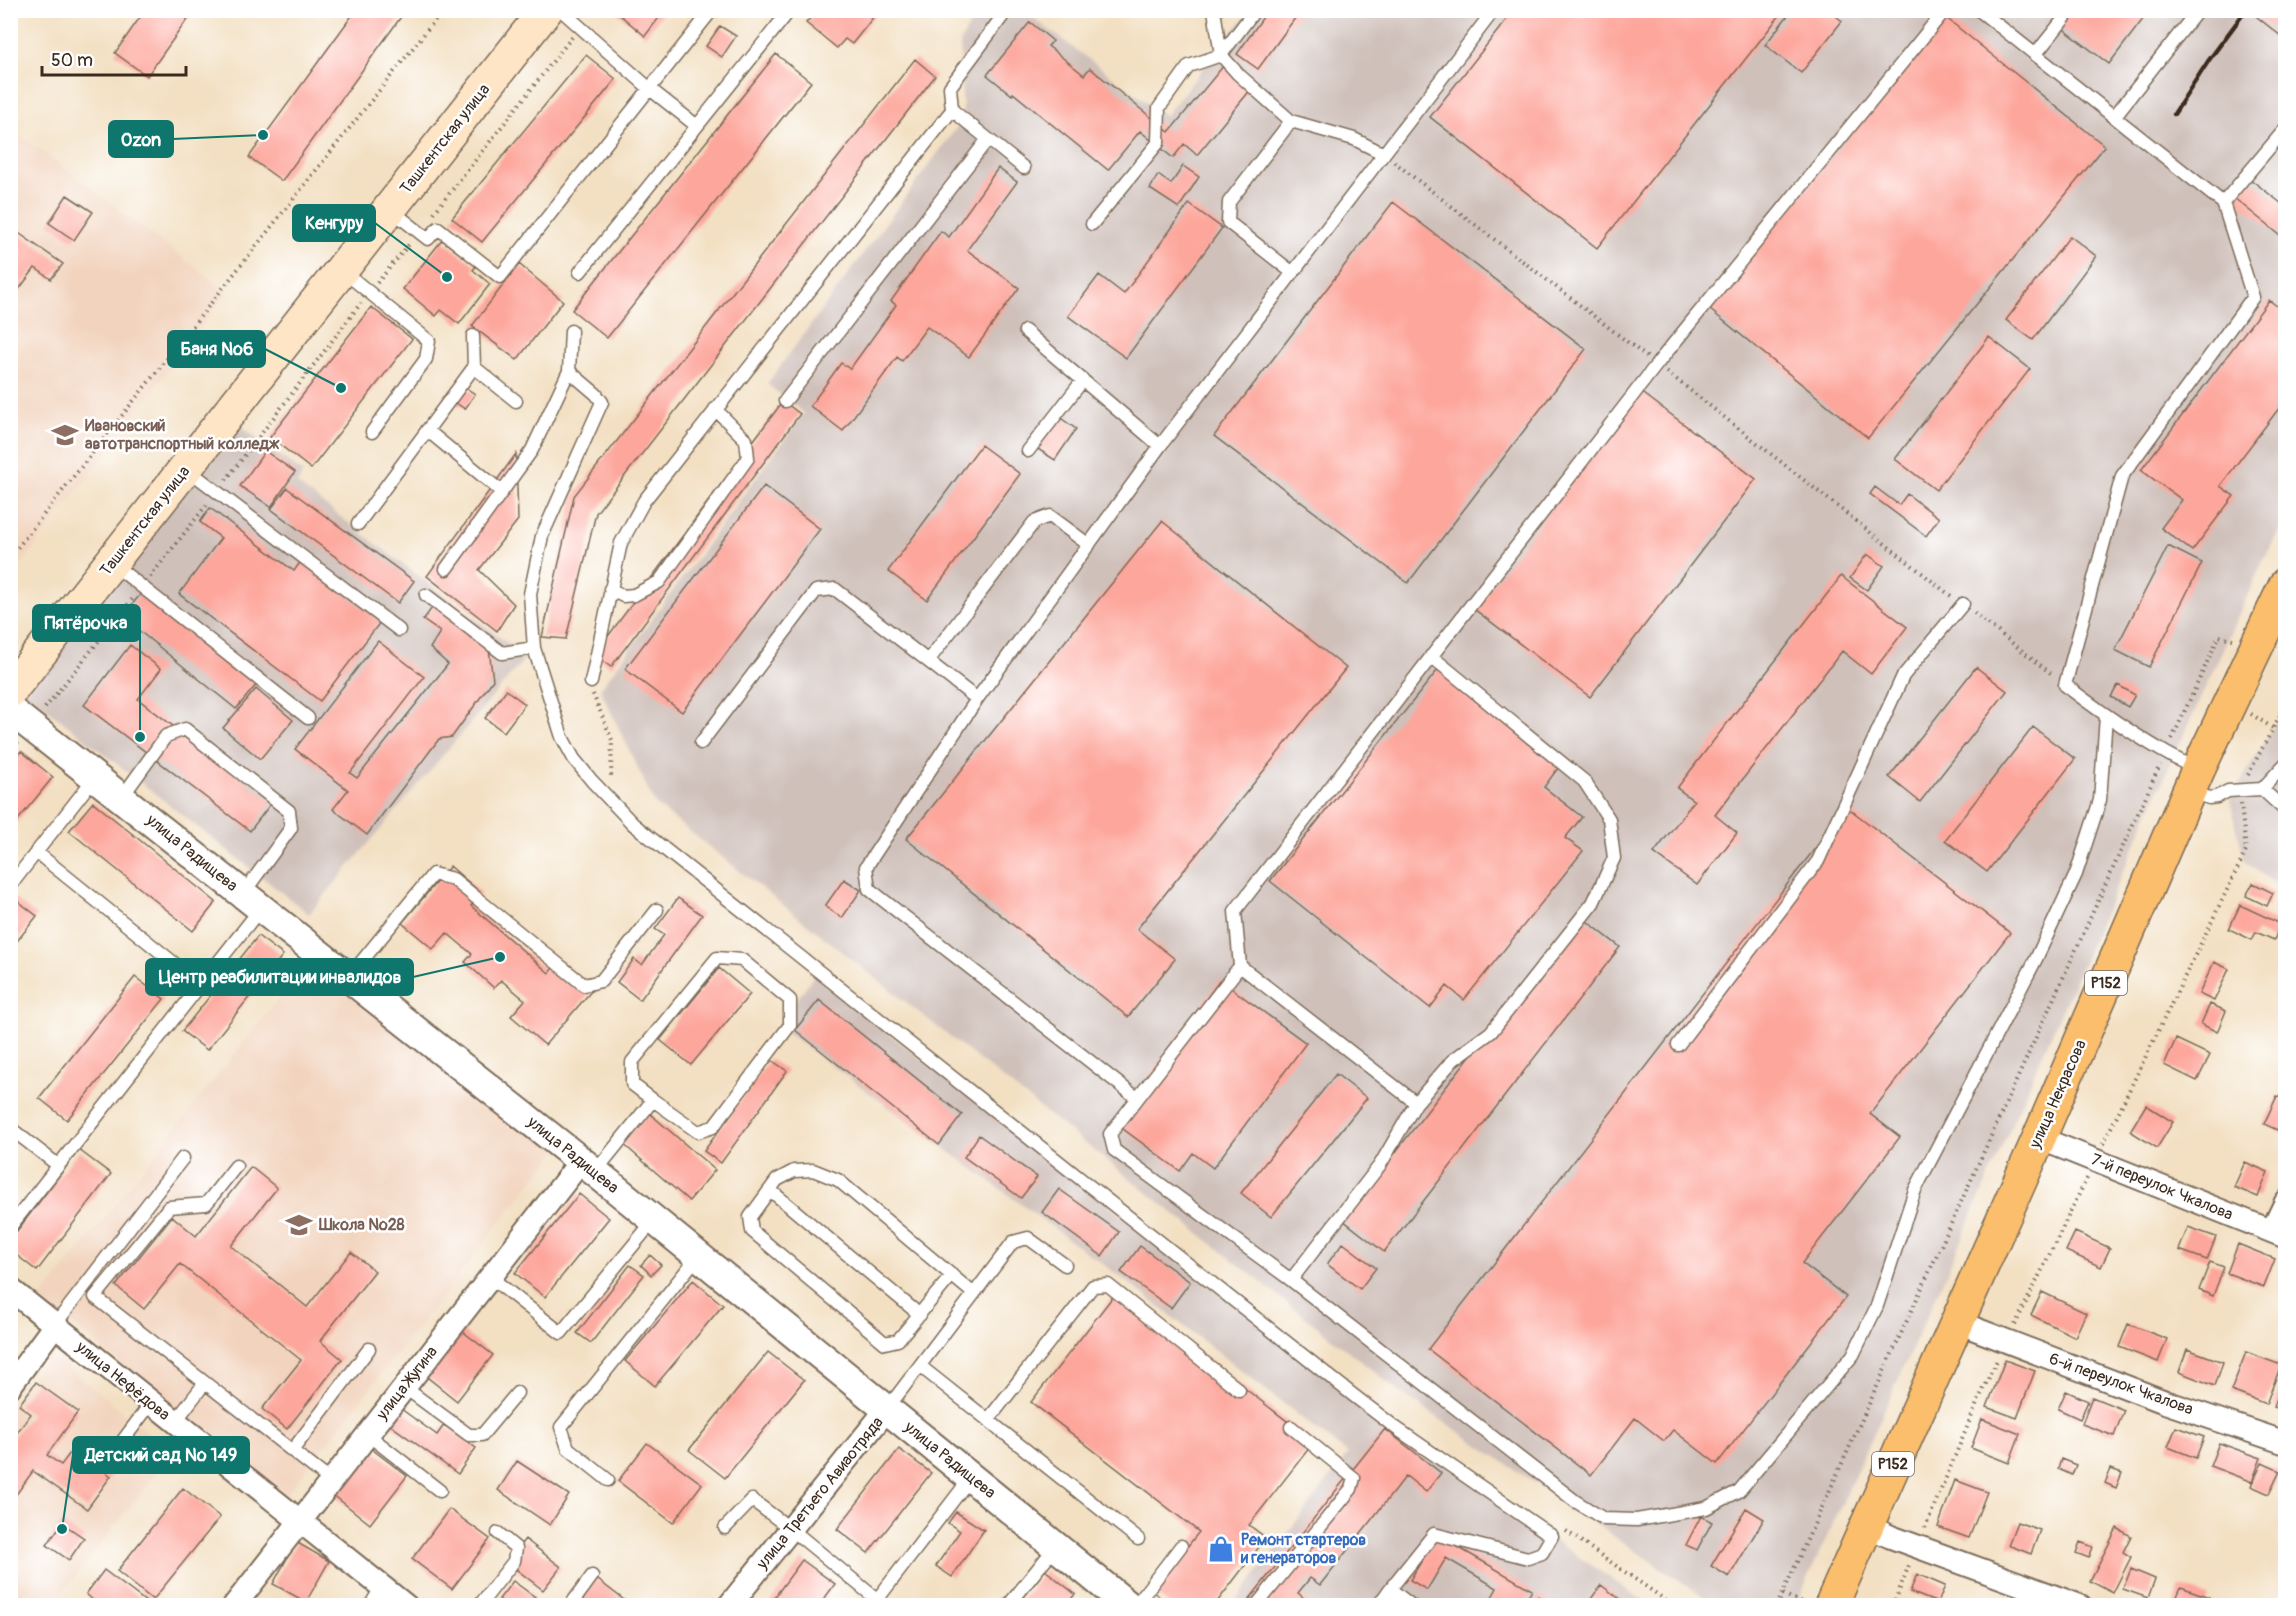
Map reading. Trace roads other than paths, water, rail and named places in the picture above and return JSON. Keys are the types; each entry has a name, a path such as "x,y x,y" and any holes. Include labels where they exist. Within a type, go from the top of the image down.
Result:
{"main road":[{"name":"Ташкентская улица","path":"10,667 524,10"},
{"name":"Ташкентская улица","path":"10,691 546,10"},
{"name":"улица Некрасова","path":"1831,1605 2039,1138 2194,780 2286,584"}],"street":[{"name":"улица Радищева","path":"21,718 588,1166 1130,1605"},
{"name":"7-й переулок Чкалова","path":"2039,1138 2279,1234"},
{"name":"улица Жугина","path":"234,1605 490,1277 588,1166"},
{"path":"2279,1234 2286,1202"},
{"name":"улица Нефёдова","path":"10,1289 406,1605"},
{"name":"6-й переулок Чкалова","path":"1957,1322 2165,1402 2286,1443"},
{"path":"10,1386 54,1326"},
{"name":"улица Третьего Авиаотряда","path":"729,1605 887,1409"},
{"path":"1865,1525 2080,1605"}],"lane":[{"path":"561,10 650,89 697,126"},
{"path":"390,209 428,239 438,228 500,277 712,10"},
{"path":"591,682 621,543 644,501 952,110 950,87 1007,10"},
{"path":"1214,10 1221,55 1238,74 1291,121 1354,139 1384,154"},
{"path":"1092,224 1158,143 1159,108 1189,66 1221,55 1255,10"},
{"path":"1137,1098 869,889 866,867 977,699 1160,446 1494,10"},
{"path":"1945,10 1657,364 1235,911 1240,966 1110,1134 1114,1150 1291,1280 1575,1501 1604,1520 1637,1520 1706,1508 1739,1491 1853,1355 1877,1306 1916,1190 2031,969 2076,874 2100,800 2106,716"},
{"path":"1979,10 2223,203 2253,297 2122,476 2065,685 2106,716 2165,754 2194,780 2209,798 2217,797 2228,791 2262,789 2286,763"},
{"path":"2035,55 2071,10"},
{"path":"2114,117 2198,10"},
{"path":"580,272 697,126 783,13"},
{"path":"952,110 1024,168"},
{"path":"1291,121 1228,202 1228,222 1293,273"},
{"path":"2223,203 2286,128"},
{"path":"785,400 988,139"},
{"path":"342,270 429,341 426,359 372,432"},
{"path":"446,569 532,450 569,371 571,331"},
{"path":"1025,331 1160,446"},
{"path":"358,524 474,367 473,336"},
{"path":"474,367 516,401"},
{"path":"569,371 602,402 542,536 530,594 534,648 562,736 574,759 633,824 1353,1395 1396,1428 1552,1536 1542,1553 1528,1558 1434,1534 1378,1605"},
{"path":"1028,451 1083,380"},
{"path":"610,589 623,596 634,595 659,582 748,458 746,440 715,409"},
{"path":"427,430 502,492"},
{"path":"186,469 399,630"},
{"path":"928,661 1034,522 1050,516 1089,545"},
{"path":"112,563 308,718"},
{"path":"701,743 816,591 835,589 977,699"},
{"path":"426,595 502,653 534,648"},
{"path":"1678,1045 1818,861 1903,676 1963,604"},
{"path":"1291,1280 1380,1165 1416,1103 1453,1060 1491,1032 1593,903 1614,858 1609,819 1584,782 1431,656"},
{"path":"10,1227 200,984 252,901 291,828 289,811 185,729 166,736 122,797"},
{"path":"10,886 96,776"},
{"path":"2262,789 2286,812"},
{"path":"36,852 200,984"},
{"path":"349,977 434,874 453,879 584,985 601,981 657,910"},
{"path":"717,958 742,960 790,1000 790,1025 713,1127 698,1132 653,1100 632,1084 632,1062 717,958"},
{"path":"1240,966 1416,1103"},
{"path":"588,1166 653,1100"},
{"path":"10,1128 59,1166"},
{"path":"54,1326 183,1158"},
{"path":"237,1166 206,1204 169,1207 95,1297 331,1481"},
{"path":"952,1275 898,1340 885,1342 752,1231 750,1217 777,1180 794,1171 813,1170 838,1180 952,1275 974,1294"},
{"path":"770,1190 920,1315"},
{"path":"490,1277 561,1333 654,1220"},
{"path":"887,1409 1013,1242 1028,1238 1065,1265"},
{"path":"608,1480 568,1448 561,1427 699,1255"},
{"path":"988,1420 1093,1286 1108,1285 1239,1390"},
{"path":"292,1451 369,1350"},
{"path":"920,1366 1138,1539"},
{"path":"175,1422 204,1384"},
{"path":"404,1387 469,1435 482,1436 517,1394"},
{"path":"110,1459 151,1403"},
{"path":"1256,1605 1351,1489 1354,1479 1291,1427"},
{"path":"367,1434 440,1491"},
{"path":"725,1528 752,1500 791,1529 878,1603 971,1477"},
{"path":"479,1605 514,1562 516,1548 498,1533"},
{"path":"1008,1605 1056,1546"},
{"path":"1135,1605 1181,1546"},
{"path":"570,1605 592,1576"},
{"path":"370,1605 382,1586"},
{"path":"1390,1589 1412,1605"}],"railway":[{"path":"2174,114 2209,60 2246,10"}],"place":[{"name":"Ozon","path":"263,135"},
{"name":"Кенгуру","path":"447,277"},
{"name":"Баня №6","path":"341,388"},
{"name":"Ивановский автотранспортный колледж","path":"65,435"},
{"name":"Пятёрочка","path":"140,737"},
{"name":"Центр реабилитации инвалидов","path":"500,957"},
{"name":"Школа №28","path":"299,1225"},
{"name":"Детский сад № 149","path":"62,1529"},
{"name":"Ремонт стартеров и генераторов","path":"1221,1549"}]}
